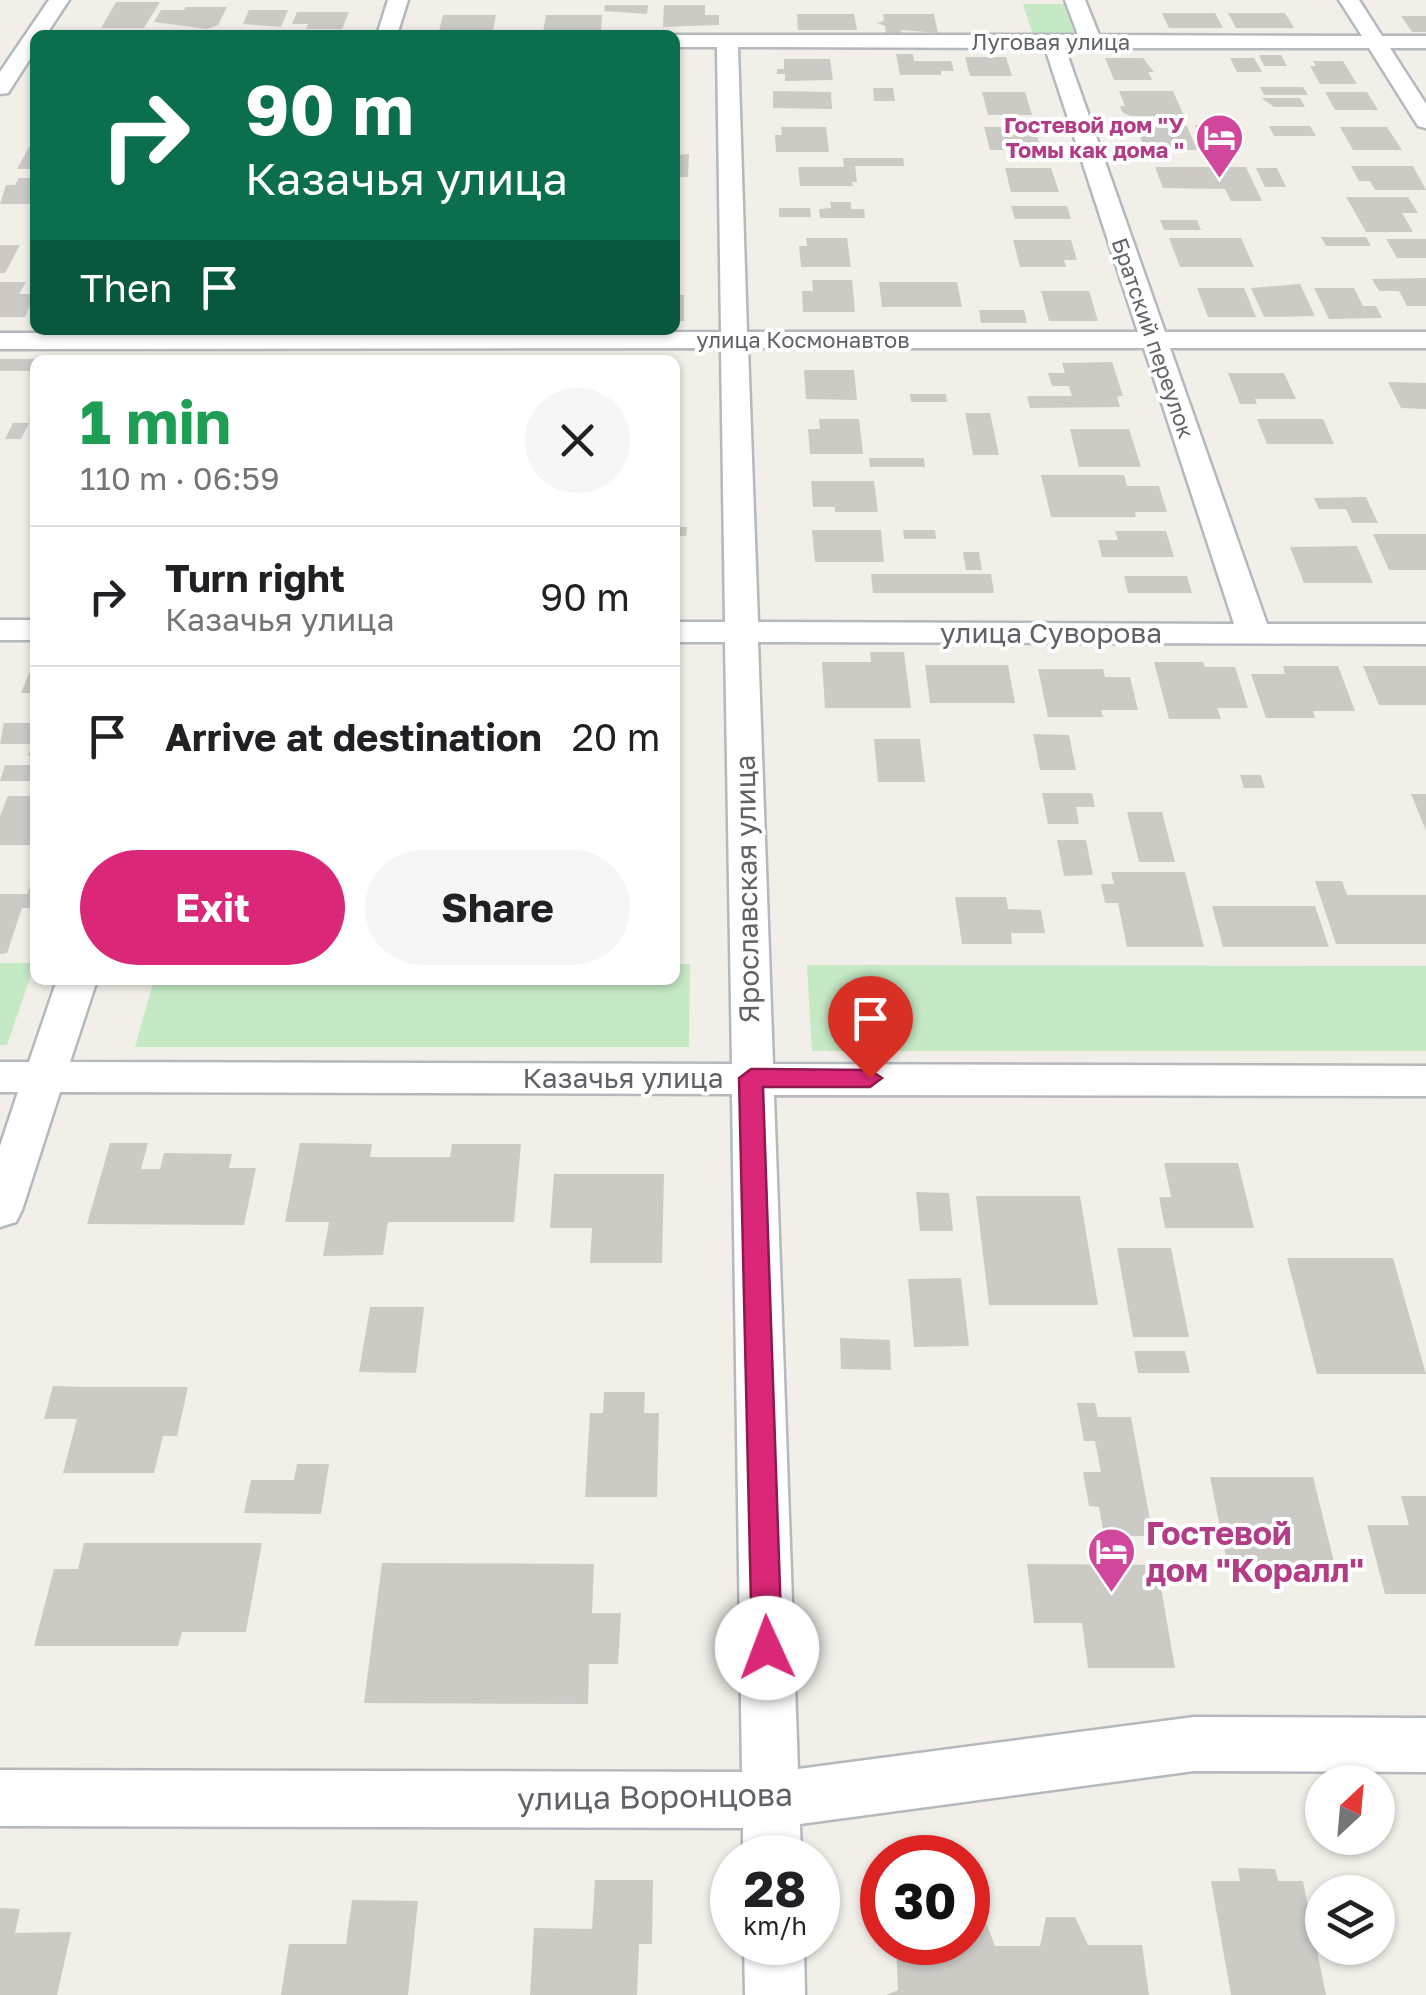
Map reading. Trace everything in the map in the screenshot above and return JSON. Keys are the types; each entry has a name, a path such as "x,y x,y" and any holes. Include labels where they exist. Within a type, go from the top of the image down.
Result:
{"street":[{"path":"36,30 60,0"},
{"path":"389,30 398,0"},
{"path":"1075,0 1091,42"},
{"path":"1349,0 1426,122"},
{"path":"0,88 30,38"},
{"name":"Луговая улица","path":"680,41 1426,42"},
{"name":"Ярославская улица","path":"727,41 738,340 751,1078 772,1835"},
{"name":"Братский переулок","path":"1053,42 1254,634"},
{"name":"улица Космонавтов","path":"0,341 290,344 1426,340"},
{"path":"0,630 30,630"},
{"name":"улица Суворова","path":"680,632 1426,634"},
{"path":"0,1210 75,985"},
{"name":"Казачья улица","path":"0,1077 1426,1081"},
{"name":"улица Воронцова","path":"0,1798 771,1800 1194,1744 1426,1745"},
{"path":"774,1965 775,1995"}],"green space":[{"path":"1023,4 1064,4 1075,35 1033,35"},
{"path":"0,963 30,963 30,978 7,1045 0,1045"},
{"path":"680,964 690,964 689,1047 135,1047 153,985 680,985"},
{"path":"807,965 1426,966 1426,1051 812,1051"}],"building":[{"path":"116,2 160,2 144,28 101,28"},
{"path":"605,5 648,5 647,14 604,11"},
{"path":"664,5 705,5 705,15 719,15 719,25 663,27"},
{"path":"227,7 218,25 207,29 154,22 161,10"},
{"path":"249,10 288,10 281,27 243,24"},
{"path":"297,12 349,12 342,29 306,29 308,24 292,24"},
{"path":"1162,13 1215,13 1223,28 1169,28"},
{"path":"1228,13 1285,13 1294,28 1236,28"},
{"path":"797,14 854,14 857,30 798,30"},
{"path":"883,14 934,14 938,33 886,33 885,26 877,23 884,21"},
{"path":"443,15 496,15 493,30 439,30"},
{"path":"546,15 602,15 601,30 543,30"},
{"path":"1401,16 1426,16 1426,32 1412,32"},
{"path":"896,54 913,54 914,61 951,61 954,71 941,71 941,75 900,75"},
{"path":"1259,55 1281,55 1287,66 1264,66"},
{"path":"965,57 1006,57 1012,76 970,76"},
{"path":"1105,58 1143,58 1154,72 1148,72 1152,80 1114,80"},
{"path":"1230,58 1254,58 1262,72 1237,72"},
{"path":"784,59 830,59 833,80 785,81 785,74 777,74 777,69 784,69"},
{"path":"1313,61 1343,61 1357,84 1320,84 1310,66 1316,66"},
{"path":"1260,87 1303,87 1308,95 1264,95"},
{"path":"873,88 893,88 895,101 874,101"},
{"path":"773,91 831,92 832,109 773,108"},
{"path":"1119,91 1173,91 1184,116 1130,116 1122,112 1120,106 1125,106"},
{"path":"982,92 1025,92 1032,115 988,115"},
{"path":"1325,92 1367,92 1378,110 1335,110"},
{"path":"1261,98 1300,98 1305,107 1274,107"},
{"path":"1195,125 1232,125 1237,135 1199,135"},
{"path":"1136,126 1187,126 1197,150 1145,150"},
{"path":"1269,126 1310,126 1316,136 1274,136"},
{"path":"781,127 826,127 829,152 776,152 775,135 782,135"},
{"path":"984,127 1035,127 1041,150 990,150"},
{"path":"1340,127 1387,127 1402,150 1353,150"},
{"path":"29,147 30,147 30,169 17,169"},
{"path":"689,154 688,177 680,177 680,155"},
{"path":"843,158 903,158 904,166 855,166 857,182 852,182 853,186 800,186 798,167 844,167"},
{"path":"1351,166 1413,166 1426,190 1375,190 1370,181 1359,181"},
{"path":"1155,167 1246,167 1262,201 1231,201 1225,189 1163,188"},
{"path":"1005,168 1051,168 1059,192 1011,192"},
{"path":"1256,168 1277,168 1286,187 1265,187"},
{"path":"19,178 30,178 30,204 0,204 6,185 15,185"},
{"path":"1346,197 1408,197 1418,213 1402,213 1413,232 1366,232"},
{"path":"830,202 851,202 851,209 864,209 865,218 820,218 819,209 831,208"},
{"path":"1011,206 1067,206 1071,219 1015,219"},
{"path":"779,208 810,208 811,217 779,217"},
{"path":"1160,220 1197,220 1201,230 1164,230"},
{"path":"1321,237 1366,237 1371,246 1326,246"},
{"path":"806,238 847,238 851,267 801,267 799,246 807,246"},
{"path":"1169,238 1241,238 1254,267 1180,267"},
{"path":"1386,239 1426,239 1426,258 1397,258"},
{"path":"1013,240 1071,240 1077,260 1064,260 1066,267 1020,267"},
{"path":"0,245 20,245 5,273 0,273"},
{"path":"1426,278 1426,306 1407,306 1399,291 1379,291 1372,279"},
{"path":"812,280 852,280 855,312 803,312 802,291 813,291"},
{"path":"0,282 26,282 19,294 30,294 25,317 0,317"},
{"path":"879,282 957,282 962,307 882,307"},
{"path":"1300,284 1315,316 1264,317 1251,288"},
{"path":"1197,288 1244,288 1256,317 1208,317"},
{"path":"1314,288 1354,288 1363,306 1376,306 1382,318 1329,319"},
{"path":"1041,291 1089,291 1098,321 1049,321"},
{"path":"680,295 684,295 684,321 680,321"},
{"path":"979,310 1024,310 1027,323 981,323"},
{"path":"0,359 30,359 30,371 0,371"},
{"path":"1112,362 1123,396 1117,396 1120,407 1030,408 1027,396 1072,396 1069,386 1052,386 1048,373 1065,373 1062,363"},
{"path":"804,370 854,370 857,400 806,399"},
{"path":"1228,373 1284,373 1296,399 1255,399 1257,404 1240,404"},
{"path":"1388,382 1426,383 1426,409 1401,408"},
{"path":"910,394 946,394 947,402 911,402"},
{"path":"965,413 990,413 999,455 973,455"},
{"path":"819,419 859,419 863,454 810,454 808,429 820,429"},
{"path":"1257,419 1323,419 1334,444 1267,444"},
{"path":"13,423 29,423 21,439 5,439"},
{"path":"1070,429 1129,429 1141,467 1079,467"},
{"path":"869,458 924,458 925,467 870,467"},
{"path":"1041,475 1124,475 1127,486 1159,486 1167,512 1135,512 1136,517 1051,517"},
{"path":"811,481 874,481 878,512 835,512 835,507 813,507"},
{"path":"1366,497 1378,523 1352,523 1346,509 1319,509 1314,498"},
{"path":"812,530 881,530 884,562 815,562"},
{"path":"903,530 935,530 936,539 904,539"},
{"path":"1115,531 1166,531 1174,557 1102,557 1098,540 1118,540"},
{"path":"1373,534 1426,534 1426,570 1389,570"},
{"path":"1357,546 1373,583 1304,583 1290,547"},
{"path":"963,552 979,552 982,570 966,570"},
{"path":"871,574 991,574 994,593 873,593"},
{"path":"1124,576 1187,576 1192,593 1128,593"},
{"path":"870,652 904,652 911,708 825,708 822,662 871,662"},
{"path":"1154,662 1203,662 1205,667 1235,667 1248,708 1217,708 1221,719 1169,719"},
{"path":"925,665 1008,665 1015,703 930,703"},
{"path":"1283,666 1338,666 1355,711 1313,711 1315,718 1266,718 1251,674 1285,674"},
{"path":"1363,666 1426,666 1426,705 1379,705"},
{"path":"1038,669 1103,669 1105,677 1130,677 1138,710 1101,710 1103,717 1048,717"},
{"path":"30,671 30,693 21,693"},
{"path":"4,723 30,723 30,744 0,744"},
{"path":"1033,734 1069,735 1076,770 1040,770"},
{"path":"874,739 920,739 925,782 878,782"},
{"path":"5,765 30,765 30,781 0,781"},
{"path":"1240,775 1261,775 1265,788 1244,788"},
{"path":"1042,793 1092,793 1095,807 1076,807 1079,824 1048,824"},
{"path":"1411,794 1426,794 1426,831 1420,816"},
{"path":"8,796 30,796 30,845 0,845 0,816"},
{"path":"1127,812 1162,812 1175,862 1139,862"},
{"path":"1057,840 1086,840 1093,875 1064,876"},
{"path":"1111,872 1185,872 1204,947 1127,947 1118,903 1105,903 1101,884 1114,884"},
{"path":"1315,881 1342,881 1347,895 1426,895 1426,944 1336,944"},
{"path":"30,886 30,908 22,908 7,953 0,954 0,894 27,894"},
{"path":"955,897 1006,897 1008,909 1041,910 1045,933 1011,933 1012,944 962,944"},
{"path":"1212,906 1315,906 1329,947 1223,947"},
{"path":"110,1143 148,1143 141,1169 160,1169 164,1153 232,1154 229,1168 256,1168 244,1225 87,1224"},
{"path":"300,1143 372,1144 370,1157 450,1157 452,1144 521,1144 514,1222 388,1222 383,1255 323,1256 329,1222 285,1222"},
{"path":"1164,1163 1238,1163 1254,1228 1165,1228 1159,1197 1171,1197"},
{"path":"554,1174 664,1174 662,1263 590,1263 592,1228 550,1228"},
{"path":"916,1192 949,1193 953,1231 920,1231"},
{"path":"976,1196 1080,1196 1098,1305 989,1305"},
{"path":"1117,1248 1171,1248 1189,1337 1133,1337"},
{"path":"1287,1258 1393,1258 1426,1374 1317,1374"},
{"path":"961,1278 969,1346 914,1347 908,1279"},
{"path":"370,1307 424,1307 416,1373 359,1372"},
{"path":"840,1338 890,1340 891,1370 841,1369"},
{"path":"1134,1351 1185,1351 1190,1373 1138,1373"},
{"path":"53,1386 188,1387 177,1436 163,1436 154,1473 63,1473 77,1419 44,1419"},
{"path":"604,1392 645,1392 644,1413 659,1413 657,1497 585,1497 590,1413 603,1413"},
{"path":"1077,1403 1095,1403 1098,1417 1131,1417 1153,1536 1104,1536 1099,1507 1089,1506 1083,1472 1101,1472 1095,1441 1084,1441"},
{"path":"297,1464 329,1464 321,1514 244,1513 251,1480 294,1480"},
{"path":"1210,1477 1313,1477 1339,1582 1231,1582"},
{"path":"1401,1496 1426,1496 1426,1594 1385,1594 1367,1525 1409,1525"},
{"path":"84,1543 262,1543 246,1632 182,1632 178,1646 34,1646 54,1569 78,1569"},
{"path":"382,1563 594,1564 592,1613 621,1613 618,1664 589,1664 588,1704 364,1703"},
{"path":"1027,1564 1157,1565 1175,1668 1088,1668 1082,1623 1034,1623"},
{"path":"1238,1868 1275,1869 1278,1881 1303,1881 1305,1965 1320,1965 1326,1995 1231,1995 1211,1881 1240,1881"},
{"path":"595,1880 653,1880 652,1944 639,1944 637,1995 530,1995 534,1928 592,1929"},
{"path":"352,1900 418,1901 408,1995 281,1995 289,1944 346,1944"},
{"path":"0,1908 20,1909 15,1933 71,1932 57,1995 0,1995"},
{"path":"1046,1917 1075,1917 1088,1945 1142,1945 1149,1995 886,1995 898,1990 897,1965 990,1965 990,1933 995,1946 1040,1946"}],"place":[{"name":"Гостевой дом \"У Томы как дома \"","path":"1219,180"},
{"name":"Гостевой дом \"Коралл\"","path":"1111,1594"}],"route":[{"path":"767,1648 751,1078 870,1078"}]}
